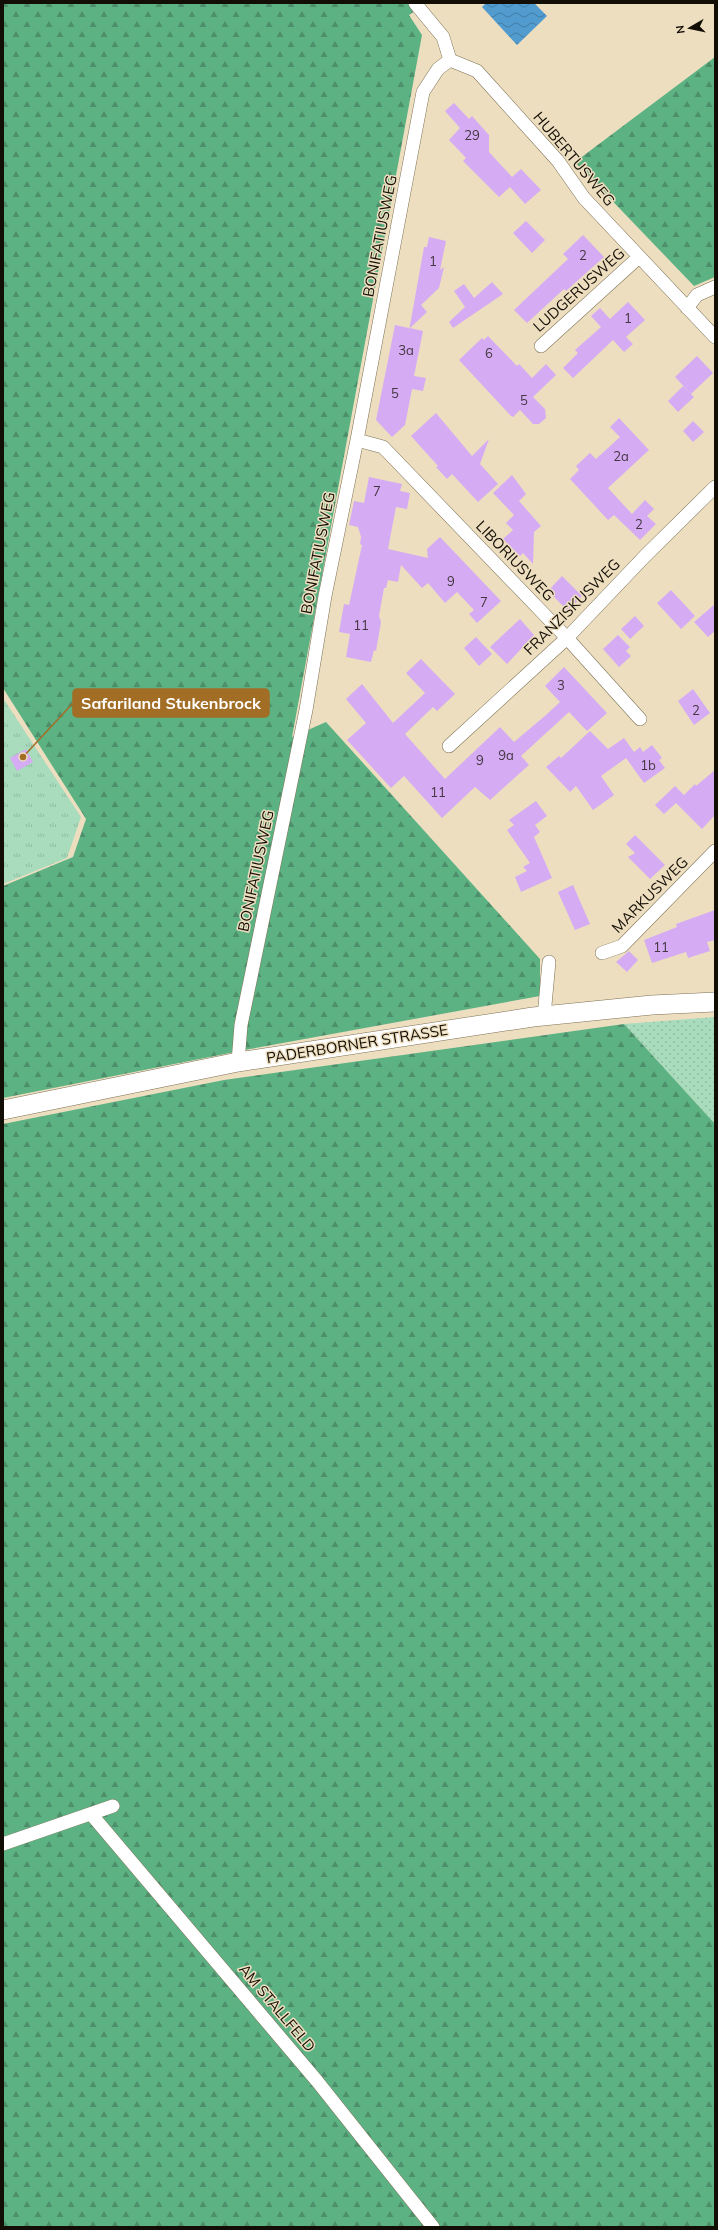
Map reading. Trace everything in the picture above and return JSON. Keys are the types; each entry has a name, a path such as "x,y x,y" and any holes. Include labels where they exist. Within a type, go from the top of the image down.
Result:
{"main road":[{"name":"PADERBORNER STRASSE","path":"3,1110 238,1062 544,1016 652,1005 715,1002"}],"street":[{"path":"414,3 443,37 450,60"},
{"name":"HUBERTUSWEG","path":"450,60 477,71 558,161 584,198 715,337"},
{"name":"BONIFATIUSWEG","path":"238,1062 240,1025 306,710 325,596 357,440 423,92 438,69 450,60"},
{"name":"LUDGERUSWEG","path":"541,346 639,257"},
{"path":"687,308 697,295 715,287"},
{"name":"LIBORIUSWEG","path":"357,440 383,447 567,638 640,719"},
{"name":"FRANZISKUSWEG","path":"449,746 567,638 645,556 715,487"},
{"name":"MARKUSWEG","path":"602,953 622,946 714,854"},
{"path":"544,1016 549,962"},
{"path":"3,1844 113,1806"},
{"name":"AM STALLFELD","path":"91,1814 317,2081 433,2227"}],"green space":[{"path":"3,3 427,3 409,15 422,35 292,737 326,722 540,959 540,996 250,1049 3,1098 3,886 73,857 86,819 3,688"},
{"path":"715,57 715,277 694,286 575,162"},
{"path":"3,698 81,817 67,858 3,884"},
{"path":"715,1017 715,1124 624,1024"},
{"path":"624,1024 715,1124 715,2227 3,2227 3,1124 224,1080"}],"water":[{"path":"486,3 534,3 547,16 517,45 482,7"}],"building":[{"path":"454,103 469,119 472,116 489,135 489,152 512,177 521,169 541,190 525,204 510,187 499,197 463,161 466,158 449,140 460,128 445,111"},
{"path":"526,221 545,240 532,253 513,233"},
{"path":"583,235 604,257 566,291 564,289 527,323 514,310 568,259 563,254"},
{"path":"429,237 446,241 440,270 444,267 439,288 421,305 427,312 410,328 423,331 414,376 426,378 423,391 412,389 405,425 392,437 376,420 395,325 409,328 409,331 424,247 427,247"},
{"path":"492,282 503,294 453,328 449,322 465,307 454,291 464,284 474,298"},
{"path":"628,302 645,320 626,337 633,344 624,352 613,340 573,378 563,368 578,353 575,350 601,327 591,316 600,308 610,319"},
{"path":"488,336 517,366 519,364 532,378 546,364 556,375 533,397 545,409 546,418 539,424 533,424 520,410 513,417 511,416 459,360 482,338 484,340"},
{"path":"697,356 713,373 691,394 675,377"},
{"path":"683,386 694,397 678,412 668,401"},
{"path":"436,413 472,456 489,439 480,464 498,484 478,502 452,474 447,479 436,467 438,466 411,436"},
{"path":"619,418 649,450 608,488 632,514 645,500 654,509 647,516 656,524 640,540 614,515 608,520 570,479 579,470 576,466 590,453 596,459 620,437 610,427"},
{"path":"693,421 704,432 693,442 683,431"},
{"path":"512,475 526,494 519,501 541,526 534,532 533,564 523,553 520,556 503,539 513,530 506,523 514,515 493,493"},
{"path":"369,477 402,484 400,491 410,493 407,509 396,507 388,549 428,558 427,549 440,537 501,601 477,623 469,614 474,610 457,592 445,603 428,583 422,588 401,565 398,582 388,580 386,588 384,588 379,616 381,622 376,651 374,650 371,662 346,657 350,634 339,632 344,604 349,605 362,545 360,544 361,537 358,527 349,525 354,501 364,503"},
{"path":"562,576 582,596 568,611 548,591"},
{"path":"671,590 695,616 681,629 657,603"},
{"path":"715,604 715,631 708,637 694,622"},
{"path":"635,616 644,626 630,639 621,629"},
{"path":"520,619 534,635 507,664 490,647"},
{"path":"618,635 630,647 626,651 631,656 619,667 603,649"},
{"path":"476,637 492,654 479,666 464,648"},
{"path":"421,659 455,694 437,711 433,707 405,734 445,779 500,727 514,742 560,702 545,686 564,667 607,713 587,731 569,712 521,756 529,765 490,800 475,787 442,818 404,776 391,788 347,740 366,723 346,699 362,684 393,723 425,693 406,673"},
{"path":"693,689 710,713 694,725 678,701"},
{"path":"590,731 608,749 624,738 634,752 640,747 643,752 652,745 662,758 659,760 665,768 644,783 626,758 601,776 614,795 593,810 576,786 570,792 546,767 559,756 561,758"},
{"path":"26,749 33,762 17,771 10,758"},
{"path":"715,770 715,815 702,829 676,803 664,814 655,805 675,786 684,795 695,784 696,786"},
{"path":"536,801 547,816 535,825 540,832 534,837 552,878 521,892 515,877 527,871 523,867 530,863 507,830 514,825 509,820"},
{"path":"635,835 665,865 650,879 628,857 635,853 626,844"},
{"path":"573,885 590,924 575,930 558,892"},
{"path":"715,910 715,940 707,942 710,951 688,958 686,952 652,963 644,940 677,927 676,924"},
{"path":"629,951 638,960 627,972 616,962"}],"place":[{"name":"Safariland Stukenbrock","path":"23,757"}]}
